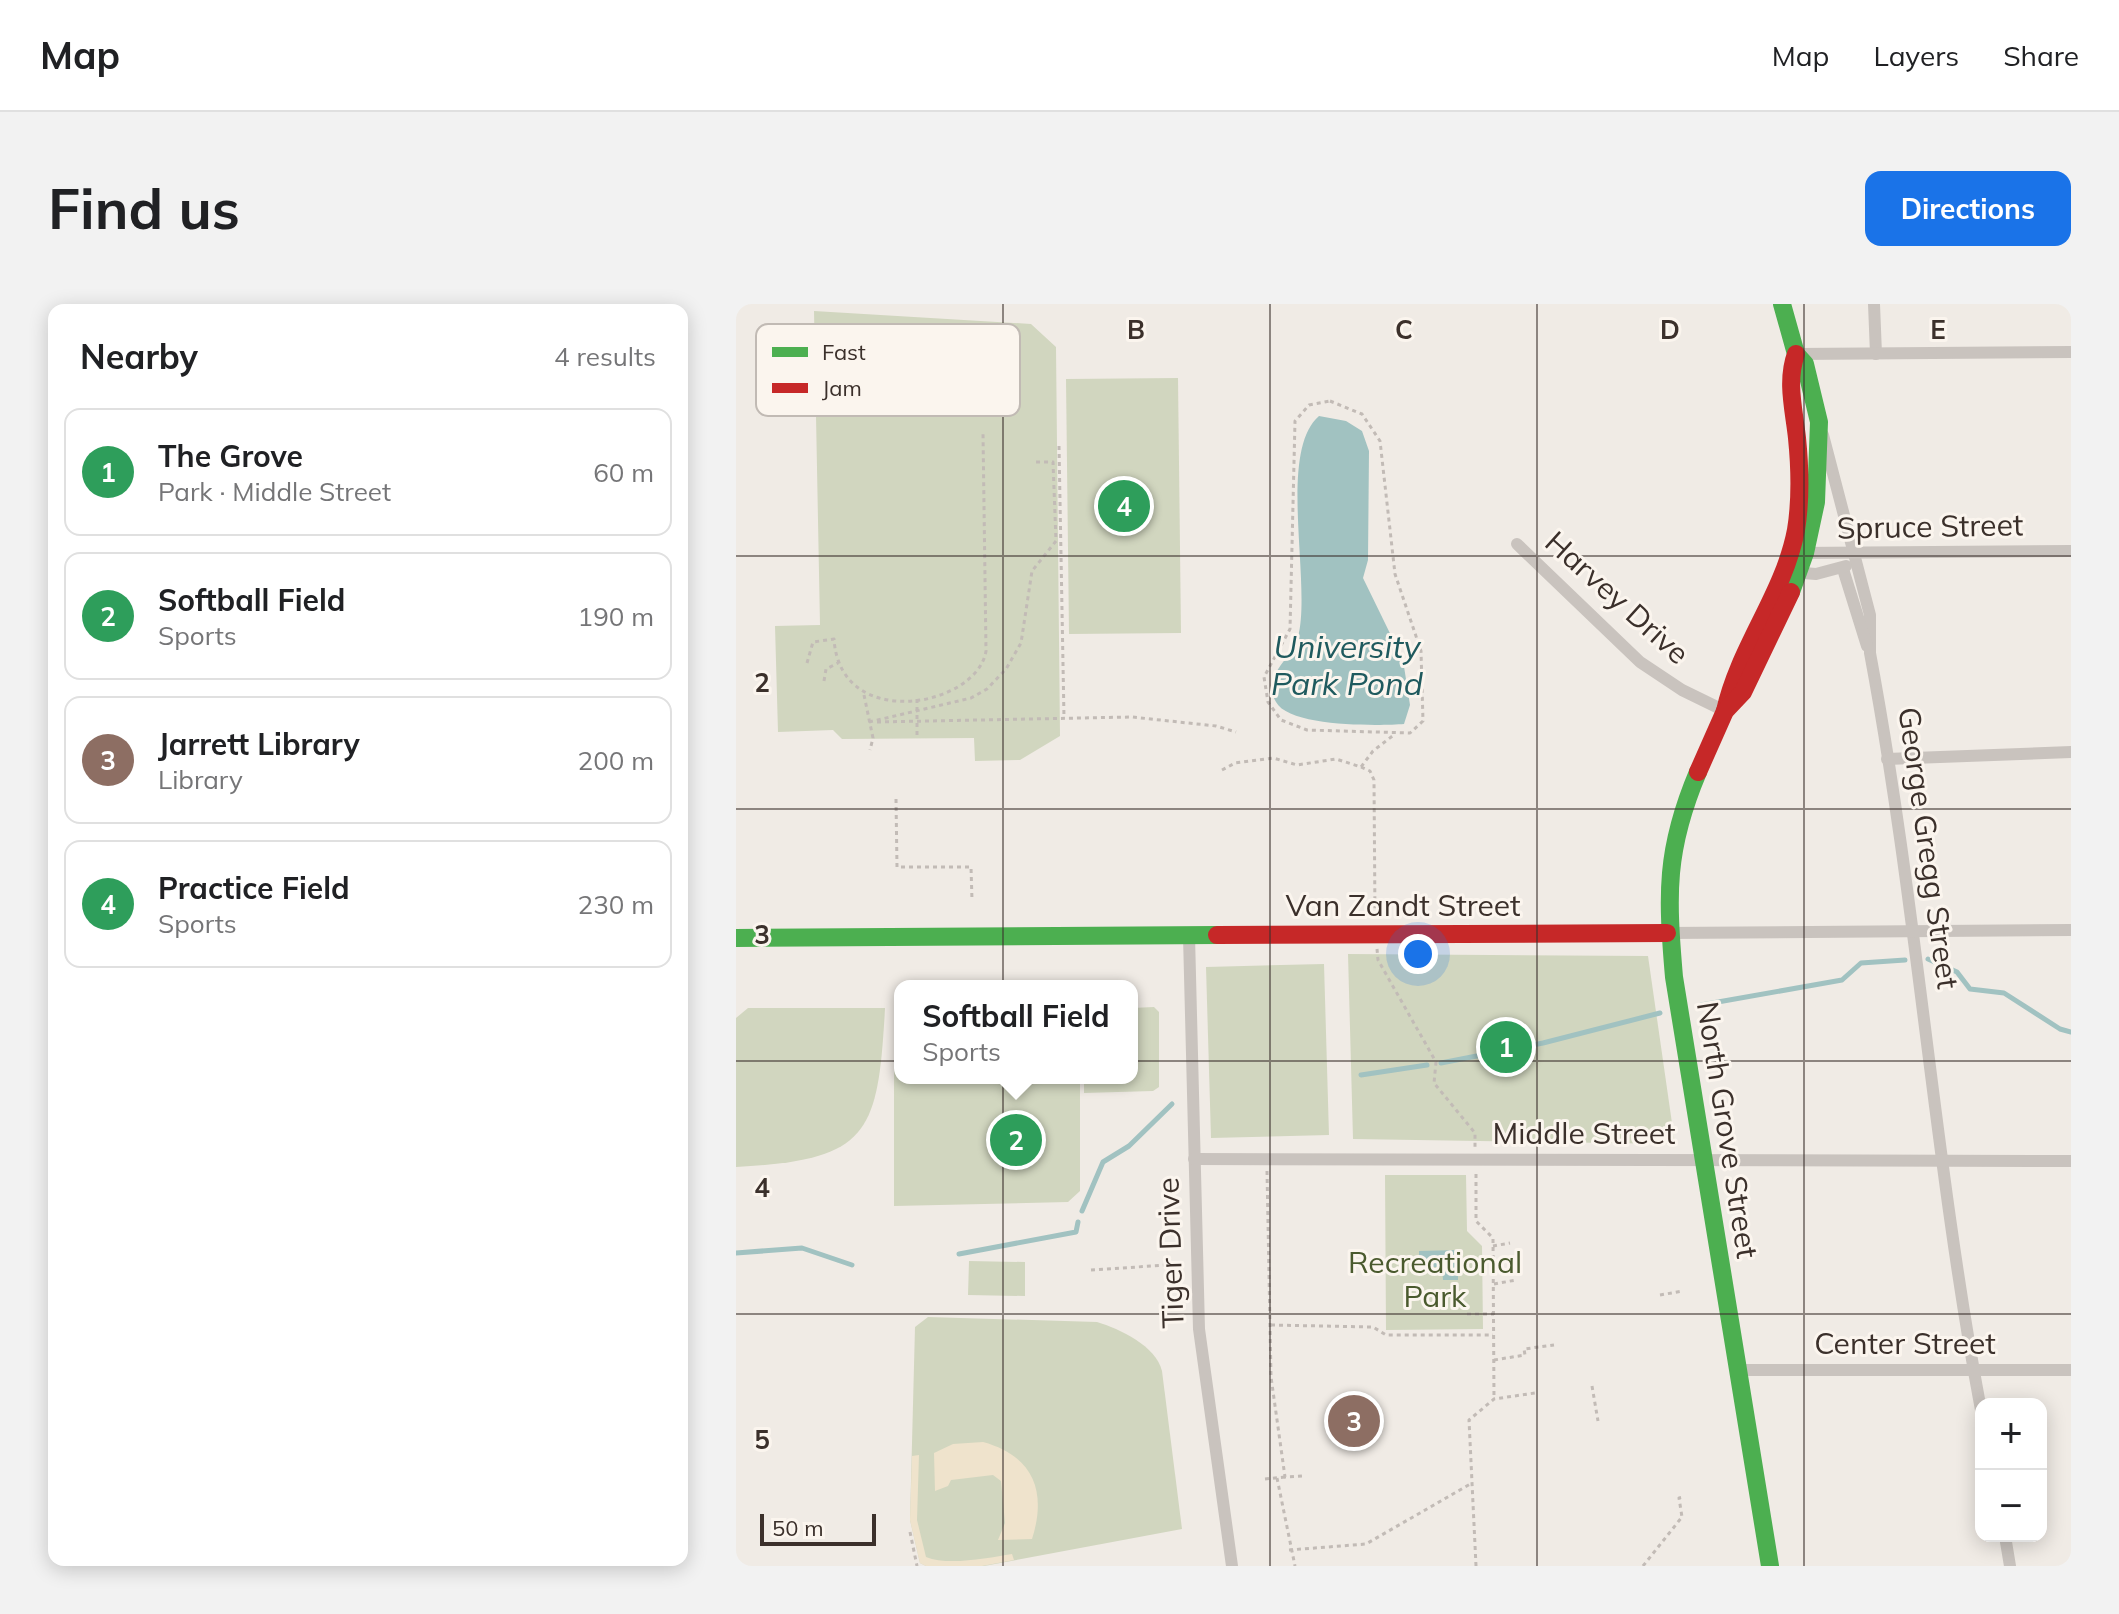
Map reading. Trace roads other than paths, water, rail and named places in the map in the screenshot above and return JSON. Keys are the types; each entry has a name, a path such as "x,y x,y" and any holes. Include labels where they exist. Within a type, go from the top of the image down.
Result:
{"main road":[{"name":"George Gregg Street","path":"1782,304 1796,354 1805,364 1819,422"},
{"name":"North Grove Street","path":"1794,562 1798,505 1790,370 1796,354"},
{"name":"North Grove Street","path":"1770,1566 1667,933 1667,876 1679,817 1725,711 1743,692 1816,502 1819,422"},
{"name":"Van Zandt Street","path":"736,938 1667,933"}],"street":[{"path":"1874,304 1876,354"},
{"path":"1796,354 2071,352"},
{"name":"George Gregg Street","path":"1819,422 1870,615 1870,653 1914,931 1940,1162 1979,1398"},
{"name":"Harvey Drive","path":"1517,544 1640,662 1682,690 1725,711"},
{"name":"Spruce Street","path":"1794,562 1856,554 2071,551"},
{"path":"1843,569 1856,554"},
{"path":"1794,562 1843,569"},
{"path":"1843,569 1856,619 1870,653"},
{"path":"1887,759 2071,752"},
{"name":"Van Zandt Street","path":"1667,933 2071,930"},
{"name":"Tiger Drive","path":"1189,936 1202,1371 1232,1566"},
{"name":"Middle Street","path":"1194,1159 2071,1161"},
{"name":"Center Street","path":"1738,1370 2071,1370"},
{"path":"2006,1542 2010,1566"}],"water":[{"name":"University Park Pond","path":"1319,416 1346,421 1362,431 1369,451 1368,560 1363,578 1403,660 1410,705 1404,724 1356,725 1298,716 1284,710 1272,692 1275,675 1298,637 1301,614 1300,458 1307,434"},
{"path":"1458,1250 1458,1280 1443,1280 1442,1267 1419,1267 1419,1251"}],"waterway":[{"path":"1928,959 1957,972 1970,989 2004,993 2060,1029 2071,1032"},
{"path":"1701,1005 1842,980 1861,963 1905,960"},
{"path":"1441,1063 1543,1043 1660,1013"},
{"path":"1361,1075 1427,1065"},
{"path":"1082,1211 1103,1162 1129,1146 1172,1104"},
{"path":"959,1254 1076,1232 1078,1222"},
{"path":"736,1253 802,1248 852,1265"}],"place":[{"name":"Practice Field","path":"1124,506"},
{"name":"The Grove","path":"1506,1047"},
{"name":"Softball Field","path":"1016,1140"},
{"name":"Jarrett Library","path":"1354,1421"}],"park label":[{"name":"Recreational Park","path":"1435,1280"}]}
